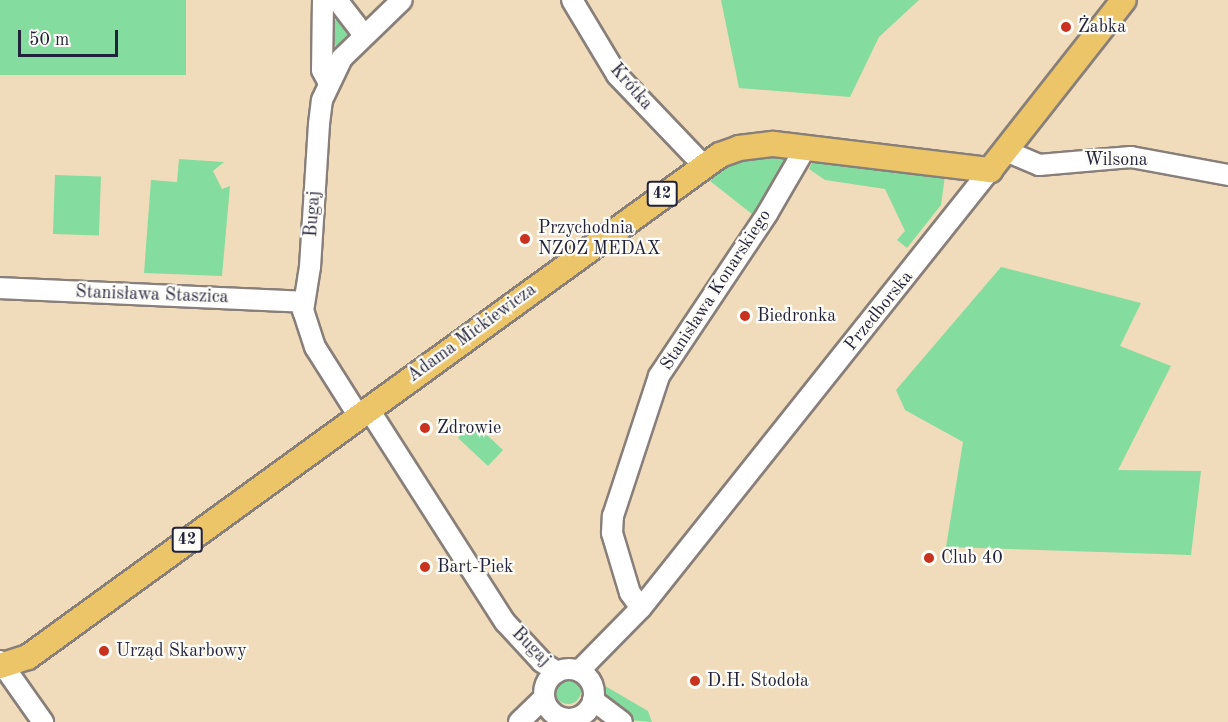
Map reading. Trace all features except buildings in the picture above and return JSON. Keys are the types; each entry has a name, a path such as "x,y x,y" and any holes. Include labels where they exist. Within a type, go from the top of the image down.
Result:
{"main road":[{"name":"Przedborska","path":"990,170 1124,0"},
{"name":"Adama Mickiewicza","path":"1,664 28,657 702,164 755,145 806,147 990,170"}],"street":[{"name":"Bugaj","path":"324,0 322,70 329,83 319,123 304,322 315,347 363,412 505,622 515,647 547,697"},
{"path":"337,0 364,35"},
{"path":"329,83 342,58 402,0"},
{"name":"Krótka","path":"572,0 617,75 702,164"},
{"name":"Stanisława Konarskiego","path":"635,614 612,533 613,516 659,376 767,214 806,147"},
{"name":"Wilsona","path":"1005,151 1039,165 1131,157 1228,175"},
{"name":"Przedborska","path":"587,691 635,614 990,170"},
{"name":"Stanisława Staszica","path":"0,288 304,302"},
{"path":"1,664 43,722"},
{"path":"547,697 571,718 587,691"},
{"path":"519,722 547,697 587,691"},
{"path":"587,691 604,722"},
{"path":"587,691 622,722"}],"green space":[{"path":"0,0 186,0 186,75 0,75"},
{"path":"721,0 919,0 879,37 850,97 739,88"},
{"path":"339,19 349,36 337,47 332,41 333,21"},
{"path":"789,153 785,167 752,214 710,181 729,161"},
{"path":"815,157 945,176 941,205 907,248 897,240 905,231 885,189 825,180 809,169"},
{"path":"179,159 224,162 213,171 222,189 230,186 222,276 144,273 151,180 177,182"},
{"path":"55,175 101,177 99,236 53,234"},
{"path":"1001,267 1141,303 1120,346 1171,366 1118,470 1201,471 1191,555 946,547 963,442 905,410 896,390"},
{"path":"473,422 503,450 488,466 458,438"},
{"path":"600,671 600,683 648,711 652,722 629,720 598,692"},
{"path":"568,678 577,682 581,691 577,700 568,704 559,700 555,691 559,682"}],"place":[{"name":"Żabka","path":"1066,27"},
{"name":"Przychodnia NZOZ MEDAX","path":"525,239"},
{"name":"Biedronka","path":"745,316"},
{"name":"Zdrowie","path":"425,428"},
{"name":"Club 40","path":"929,558"},
{"name":"Bart-Piek","path":"425,567"},
{"name":"Urząd Skarbowy","path":"104,651"},
{"name":"D.H. Stodoła","path":"695,681"}]}
